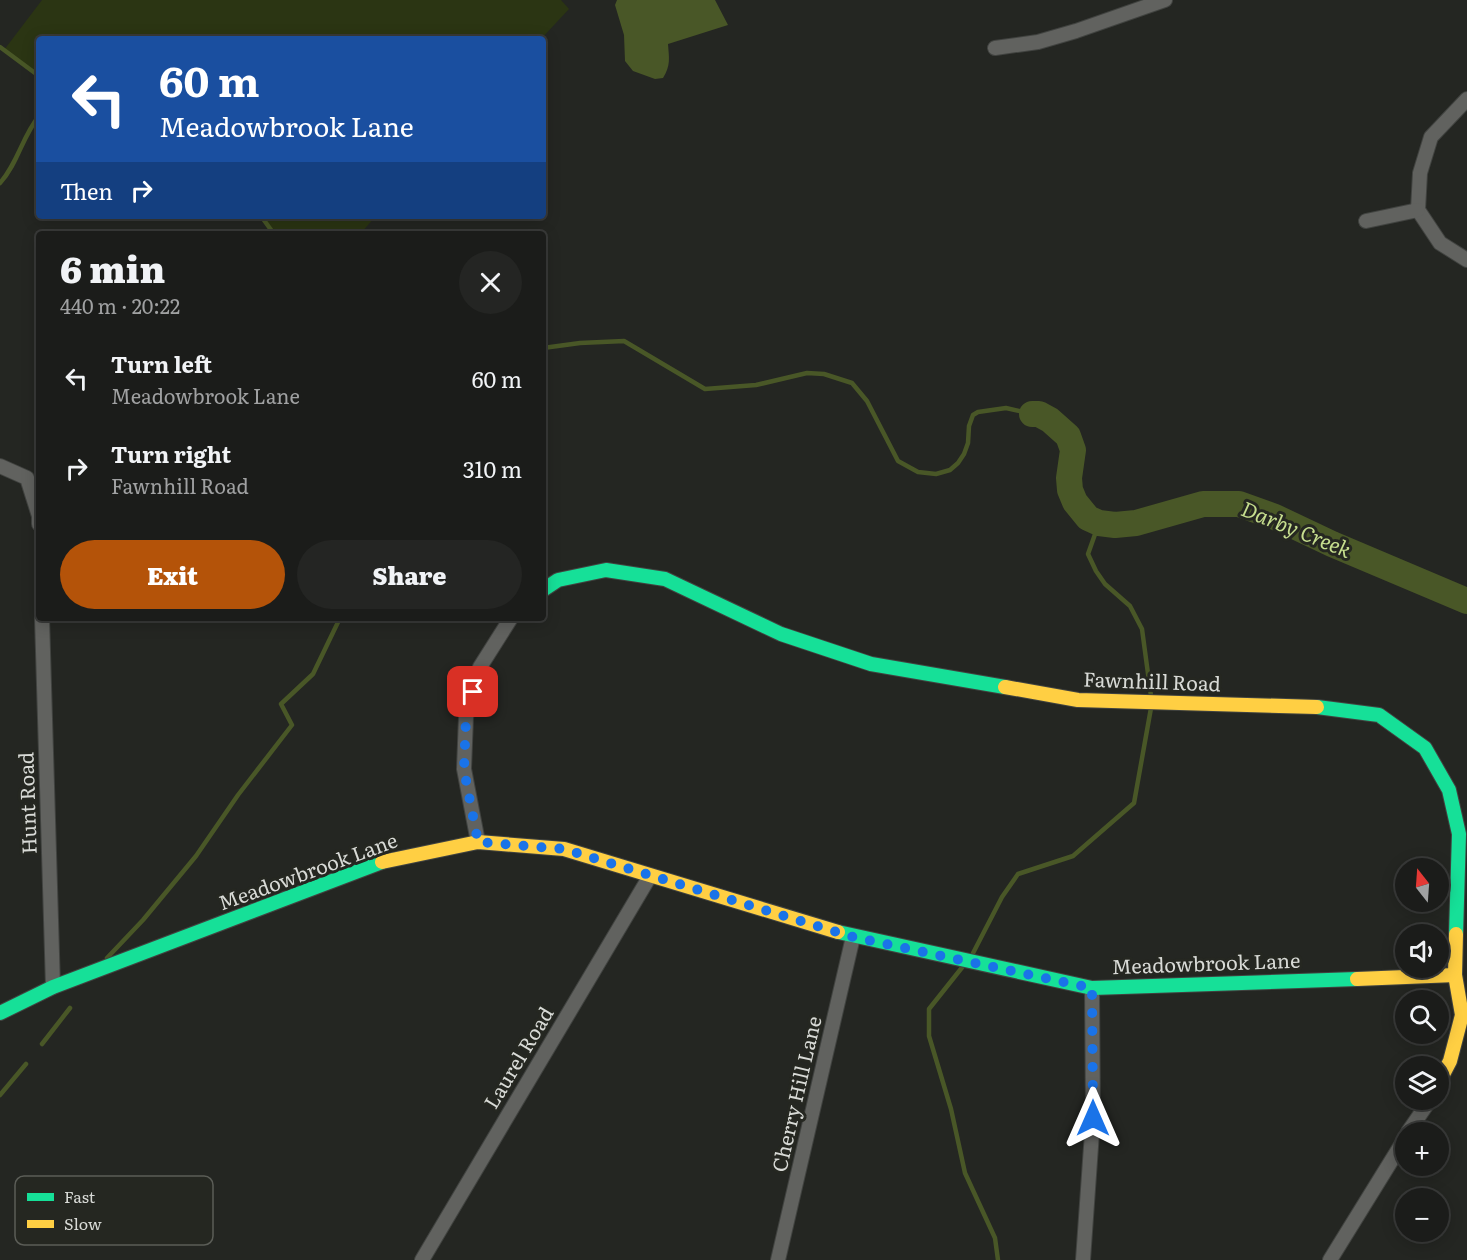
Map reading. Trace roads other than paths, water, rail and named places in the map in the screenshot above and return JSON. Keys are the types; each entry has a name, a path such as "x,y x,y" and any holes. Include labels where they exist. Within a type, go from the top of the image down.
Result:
{"street":[{"path":"995,48 1038,42 1165,0"},
{"path":"1467,99 1431,137 1420,173 1419,210 1440,243 1467,260"},
{"path":"1366,221 1419,210"},
{"path":"0,466 27,478 36,506"},
{"name":"Fawnhill Road","path":"546,588 558,580 606,570 665,579 781,634 871,664 1078,700 1312,706 1378,715 1425,748 1449,790 1459,834 1455,975 1462,1015 1449,1063"},
{"name":"Hunt Road","path":"42,621 53,987"},
{"path":"478,842 464,770 466,717 480,667 510,621"},
{"name":"Meadowbrook Lane","path":"0,1013 53,987 391,859 478,842 564,849 853,937 1092,988 1455,975"},
{"name":"Laurel Road","path":"422,1260 650,876"},
{"name":"Cherry Hill Lane","path":"778,1260 853,937"},
{"path":"1083,1260 1093,1118 1092,988"},
{"path":"1330,1260 1395,1155"}],"waterway":[{"name":"Darby Creek","path":"0,47 36,74"},
{"path":"0,183 36,120"},
{"name":"Darby Creek","path":"263,219 272,231"},
{"name":"Darby Creek","path":"546,348 624,341 705,389 756,385 807,373 824,374 852,383 867,401 898,461 918,472 936,474 950,470 958,463 968,443 969,426 973,415 978,412 1006,408 1032,414"},
{"name":"Darby Creek","path":"1032,414 1039,414 1050,420 1068,436 1073,450 1069,478 1070,490 1075,502 1088,518 1099,523 1115,525 1136,523 1203,504 1239,504 1275,517 1332,544 1467,601"},
{"path":"1099,523 1088,554 1105,584 1130,606 1142,629 1151,696"},
{"path":"107,958 143,920 196,856 238,795 292,725 281,704 313,674 339,621"},
{"path":"971,957 1002,897 1018,874 1073,856 1134,803 1151,708"},
{"path":"964,965 929,1009 929,1036 951,1109 965,1173 995,1238 998,1260"},
{"path":"42,1044 70,1008"},
{"path":"0,1095 26,1064"}]}
